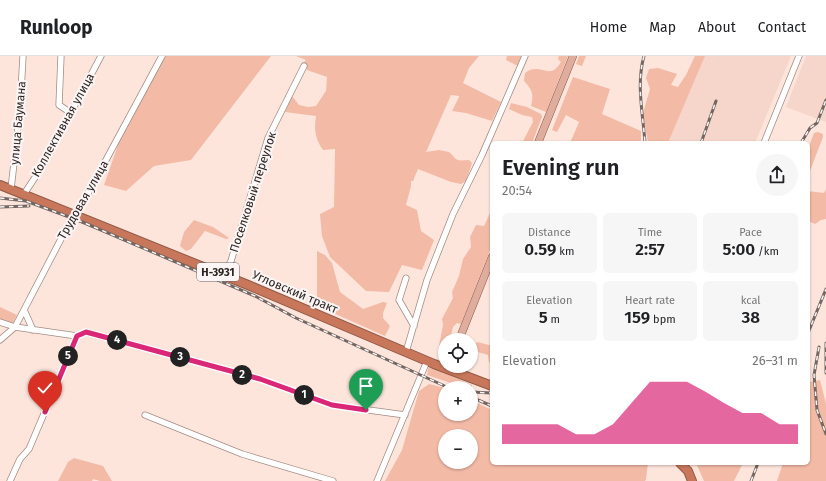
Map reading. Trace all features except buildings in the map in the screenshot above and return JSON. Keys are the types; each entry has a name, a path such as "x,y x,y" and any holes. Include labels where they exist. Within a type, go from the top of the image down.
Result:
{"highway":[{"name":"Угловский тракт","path":"0,185 224,275 438,365"},
{"name":"Угловский тракт","path":"462,373 490,385"},
{"path":"682,465 688,471 692,481"}],"main road":[{"path":"539,141 573,56"},
{"path":"462,333 490,262"}],"street":[{"name":"улица Баумана","path":"11,189 20,110 23,56"},
{"path":"61,56 59,105 71,113"},
{"name":"Коллективная улица","path":"24,194 42,167 101,56"},
{"name":"Трудовая улица","path":"0,340 15,328 74,214 85,200 162,56"},
{"path":"406,352 427,280 453,214 482,155 525,56"},
{"path":"765,141 799,56"},
{"name":"Поселковый переулок","path":"224,275 231,261 268,138 304,66"},
{"path":"406,278 399,300 414,326"},
{"path":"24,310 33,330"},
{"path":"0,322 15,328 77,336 86,332 260,379 332,405 405,415"},
{"path":"10,481 20,460 29,449 77,336"},
{"path":"377,481 405,415 433,364"},
{"path":"145,415 242,454 333,481"}],"shaded area":[{"path":"163,56 271,56 191,160 154,166 126,191 104,185 125,125"},
{"path":"296,56 479,56 469,68 463,83 501,102 492,121 466,113 452,111 459,96 451,95 426,152 439,150 449,152 457,160 469,160 472,163 466,181 461,184 451,182 418,169 413,181 411,181 406,205 417,210 421,231 434,240 422,270 402,265 389,292 366,291 330,257 322,236 320,214 334,207 335,149 323,150 320,146 316,134 316,116 285,112 292,96 299,105 308,107 316,106 326,91 327,77 307,70 304,62 306,60"},
{"path":"507,56 522,56 518,66 506,60"},
{"path":"559,56 568,56 546,112 531,106 531,89 524,81 525,73 534,69 552,71 558,67 561,62 558,59"},
{"path":"579,56 586,56 582,66 576,64"},
{"path":"695,56 705,56 669,141 648,141 643,113 650,89 646,78 649,69 658,68 677,74 671,85 678,87 686,75"},
{"path":"705,56 791,56 756,141 669,141"},
{"path":"806,56 826,56 826,122 786,107"},
{"path":"573,77 610,89 602,114 641,131 641,141 571,141 579,122 566,115 557,132 552,130"},
{"path":"511,103 527,107 541,114 542,117 533,141 523,141 533,122 532,117 522,115 509,109"},
{"path":"818,132 823,134 823,137 810,171 810,144 814,133"},
{"path":"826,189 826,219 815,224 810,222 810,191 824,193"},
{"path":"490,213 490,250 461,324 457,323 453,327 452,333 441,333 443,325 442,319 453,298 452,292 459,276 463,259 471,247 470,237 476,225 484,226"},
{"path":"194,220 213,227 229,238 226,239 205,231 191,249 186,251 180,246 184,232"},
{"path":"317,251 325,255 332,263 340,292 363,309 383,302 387,303 383,313 383,318 390,326 385,336 331,312 317,301"},
{"path":"0,307 17,315 13,323 0,319"},
{"path":"478,342 490,345 490,363 488,355 478,352"},
{"path":"432,365 438,367 438,373 445,373 463,381 445,381 427,375 428,369"},
{"path":"820,380 826,404 826,481 777,481 782,465 810,465 810,382"},
{"path":"429,384 438,386 438,421 478,421 478,403 490,409 490,465 648,465 645,481 385,481 402,450 419,391"},
{"path":"74,458 103,466 112,481 100,481 93,479 92,481 58,481 68,462"},
{"path":"697,465 742,465 734,481 704,481"}],"railway":[{"path":"644,56 640,77 640,88 645,141"},
{"path":"802,141 810,128 817,123 826,100"},
{"path":"702,141 716,101"},
{"path":"0,198 26,201 80,221 255,296 296,318 438,383"},
{"path":"0,207 29,206"},
{"path":"810,328 826,289"},
{"path":"826,343 826,373"},
{"path":"819,347 814,375 817,410 826,434"},
{"path":"478,392 490,393"},
{"path":"478,400 490,405"},
{"path":"751,481 757,465"}],"route":[{"path":"45,412 77,336 86,332 260,379 332,405 366,410"}]}
